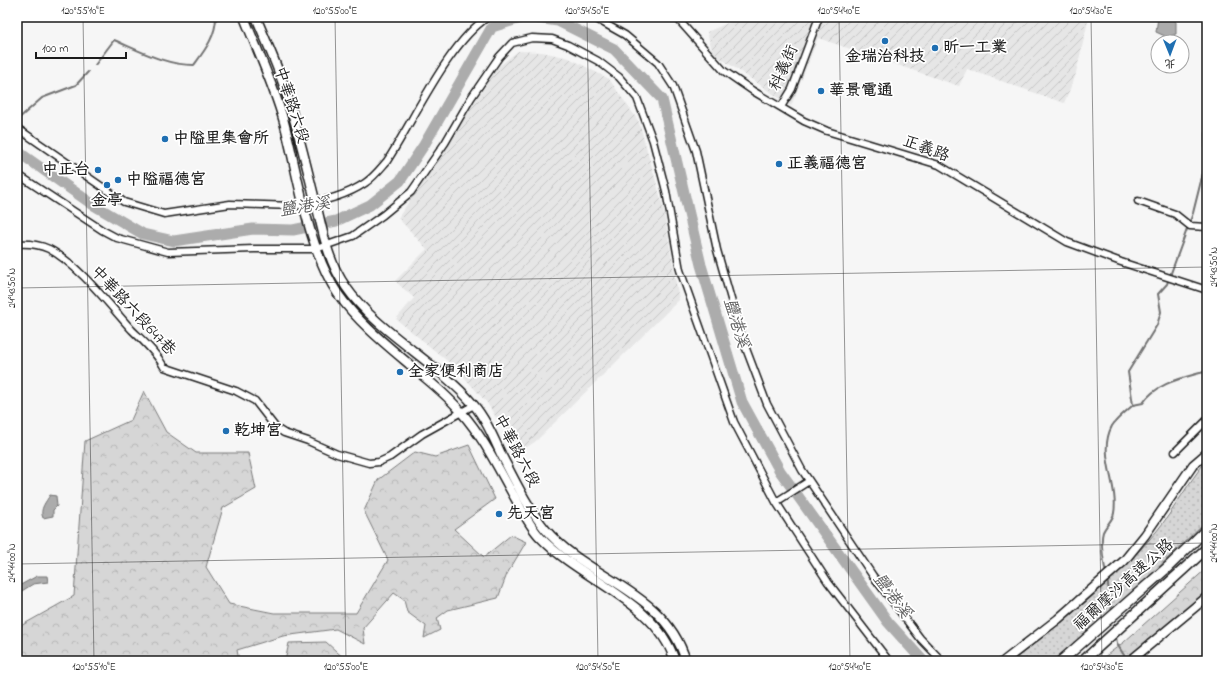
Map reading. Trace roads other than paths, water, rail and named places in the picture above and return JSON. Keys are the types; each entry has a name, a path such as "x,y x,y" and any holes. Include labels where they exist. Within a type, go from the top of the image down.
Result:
{"highway":[{"name":"福爾摩沙高速公路","path":"1060,661 1168,567 1207,529"},
{"name":"福爾摩沙高速公路","path":"1083,661 1207,548"}],"main road":[{"name":"中華路六段","path":"244,17 276,96 316,249 331,282 357,318 408,364 443,392 462,412 491,457 528,521 540,538 568,562 632,603 644,614 666,642 675,661"},
{"name":"中華路六段","path":"256,17 286,91 327,246 344,285 364,310 430,365 474,405 494,438 525,498 546,529 572,553 650,605 665,620 675,635 686,661"},
{"path":"1004,661 1058,618 1124,561 1146,535 1196,462 1207,449"},
{"path":"1196,462 1207,453"},
{"path":"1131,661 1173,624 1207,597"},
{"path":"1173,624 1207,602"}],"street":[{"path":"17,128 124,202 164,214 230,204 294,206 304,204 348,192 365,183 375,174 387,161 445,64 458,46 488,17"},
{"path":"593,17 625,35 658,63 673,86 696,151 717,250 742,338 767,404 802,470 873,576 920,638 942,661"},
{"name":"正義路","path":"676,17 724,71 753,92 804,121 827,131 939,165 1067,242 1142,269 1207,290"},
{"name":"科義街","path":"781,108 792,89 819,17"},
{"path":"17,174 84,220 117,238 168,252 254,248 316,249 353,236 384,215 411,192 445,143 471,98 499,57 512,43 532,38 552,39 568,45 598,61 619,77 637,98 653,141 666,190 680,270 734,422 776,502 828,582 889,661"},
{"path":"1138,201 1175,214 1188,225 1207,227"},
{"name":"中華路六段647巷","path":"17,244 34,243 49,249 66,260 160,358 164,366 236,391 255,401 276,428 284,433 360,462 379,462 390,457 422,434 474,405"},
{"path":"1175,452 1207,420"},
{"path":"776,502 809,481"}],"waterway":[{"path":"95,65 114,40 163,60 173,63 194,65 212,37 216,24 216,17"},
{"name":"鹽港溪","path":"17,151 92,204 143,234 174,241 253,229 293,230 336,221 370,205 400,181 424,145 492,27 524,17"},
{"name":"鹽港溪","path":"531,17 558,21 614,49 662,99 701,265 742,402 780,471 888,622 923,661"},
{"path":"17,120 42,98 76,85 88,72"},
{"path":"1106,574 1102,536 1104,529 1113,516 1115,502 1107,458 1108,437 1114,423 1133,405 1128,372 1157,325 1161,312 1158,294 1167,284 1193,213 1206,161 1205,135 1207,132"},
{"path":"1133,405 1143,403 1163,385 1207,371"},
{"path":"1107,578 1112,612"},
{"path":"1116,636 1117,644 1127,660"}],"place":[{"name":"金瑞治科技","path":"885,41"},
{"name":"昕一工業","path":"935,48"},
{"name":"華景電通","path":"821,91"},
{"name":"中隘里集會所","path":"165,139"},
{"name":"正義福德宮","path":"779,164"},
{"name":"中正台","path":"98,170"},
{"name":"中隘福德宮","path":"118,180"},
{"name":"金亭","path":"107,185"},
{"name":"全家便利商店","path":"400,372"},
{"name":"乾坤宮","path":"226,431"},
{"name":"先天宮","path":"499,514"}]}
